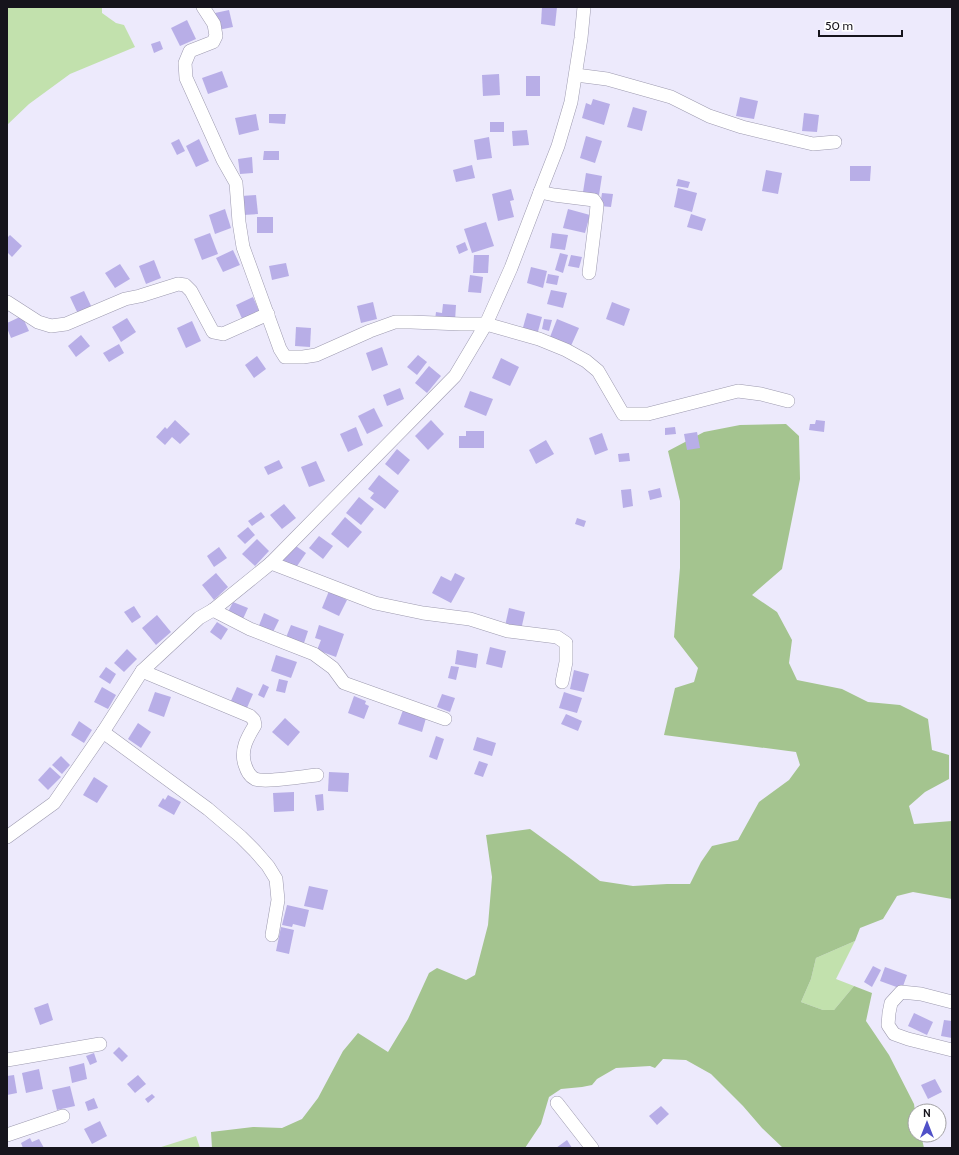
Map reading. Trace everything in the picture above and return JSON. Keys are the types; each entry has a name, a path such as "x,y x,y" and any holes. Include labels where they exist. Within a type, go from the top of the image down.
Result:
{"street":[{"path":"203,7 214,24 216,36 213,42 190,51 185,63 186,78 223,160 236,183 239,222 243,247 280,349 285,357 303,358 316,355 370,331 395,322 486,324 539,340 566,350 586,361 598,371 623,414 648,414 738,391 761,394 788,401"},
{"path":"7,837 54,803 103,732 142,671 199,618 213,610 271,563 455,376 486,324 511,268 558,146 571,102 576,75 584,7"},
{"path":"576,75 607,79 671,97 709,116 742,128 813,144 835,142"},
{"path":"540,192 594,200 597,205 589,273"},
{"path":"7,302 38,322 51,326 66,324 125,299 178,284 185,285 191,291 213,332 223,334 268,314"},
{"path":"271,563 375,603 423,613 470,619 508,632 557,637 566,643 566,662 562,682"},
{"path":"213,610 250,628 314,654 333,668 344,683 445,719"},
{"path":"142,671 250,716 254,720 255,725 247,737 242,757 249,775 257,780 276,780 317,775"},
{"path":"103,732 208,809 241,837 268,866 276,879 278,900 272,935"},
{"path":"952,1002 921,994 901,992 891,1003 888,1025 894,1034 952,1050"},
{"path":"7,1060 100,1044"},
{"path":"557,1103 592,1148"},
{"path":"7,1135 63,1116"}],"green space":[{"path":"7,7 102,7 102,13 116,23 124,25 135,47 70,74 29,104 7,125"},
{"path":"786,424 799,436 800,479 782,569 752,595 777,612 792,640 789,663 797,680 842,689 868,702 900,705 928,719 932,750 949,755 949,779 925,792 909,806 914,824 952,821 952,899 913,892 897,896 883,919 860,928 855,941 816,958 811,979 801,1002 823,1010 834,1010 854,986 872,993 866,1021 889,1055 913,1103 907,1103 907,1143 923,1143 924,1148 783,1148 711,1074 686,1060 663,1059 655,1068 650,1066 616,1068 597,1079 592,1085 561,1089 549,1097 541,1124 525,1148 212,1148 211,1132 253,1127 282,1128 302,1119 318,1098 343,1051 358,1033 388,1052 408,1019 429,973 437,968 466,980 475,975 488,925 492,877 486,835 530,829 600,881 633,886 690,884 701,862 712,846 738,840 759,802 789,780 800,765 796,752 664,735 675,688 694,682 698,668 674,637 680,568 680,501 668,451 704,432 740,425"},
{"path":"855,941 836,979 854,986 834,1010 823,1010 801,1002 811,979 816,958"},
{"path":"196,1136 200,1148 158,1148"}],"building":[{"path":"542,7 557,7 555,26 541,24"},
{"path":"229,10 233,27 218,30 215,13"},
{"path":"187,20 196,39 180,46 171,28"},
{"path":"160,41 163,49 154,53 151,44"},
{"path":"222,71 228,87 208,94 202,78"},
{"path":"499,74 500,95 483,96 482,75"},
{"path":"526,76 540,76 540,96 526,96"},
{"path":"740,97 758,101 754,119 736,116"},
{"path":"593,99 610,104 604,125 582,118 586,103 591,105"},
{"path":"633,107 647,111 642,131 627,127"},
{"path":"804,113 819,115 817,132 802,131"},
{"path":"256,114 259,130 239,135 235,118"},
{"path":"269,114 286,114 285,124 269,123"},
{"path":"490,122 504,122 504,132 490,132"},
{"path":"527,130 529,145 513,146 512,131"},
{"path":"586,136 602,141 595,163 580,158"},
{"path":"489,137 492,158 477,160 474,140"},
{"path":"179,139 185,151 177,155 171,143"},
{"path":"199,139 209,161 196,167 186,146"},
{"path":"264,151 279,151 279,160 263,160"},
{"path":"252,157 253,173 240,174 238,159"},
{"path":"472,165 475,178 456,182 453,170"},
{"path":"850,166 871,166 870,181 850,181"},
{"path":"766,170 782,173 778,194 762,191"},
{"path":"586,173 602,176 599,195 583,192"},
{"path":"678,179 690,182 688,188 676,186"},
{"path":"678,188 697,193 692,212 674,207"},
{"path":"511,189 514,200 510,201 514,217 498,221 492,194"},
{"path":"602,193 613,194 611,207 600,206"},
{"path":"256,195 258,214 243,215 241,196"},
{"path":"225,209 231,228 215,234 209,215"},
{"path":"568,209 590,215 585,233 563,228"},
{"path":"691,214 706,219 702,231 687,227"},
{"path":"257,217 273,217 273,233 257,233"},
{"path":"486,222 494,246 472,253 464,229"},
{"path":"210,233 218,254 202,260 194,239"},
{"path":"552,233 568,235 565,250 550,248"},
{"path":"10,235 22,246 12,257 7,252 7,238"},
{"path":"465,242 468,250 459,254 456,246"},
{"path":"233,250 240,265 223,272 216,258"},
{"path":"560,253 568,255 563,273 555,270"},
{"path":"474,255 489,255 488,273 473,273"},
{"path":"571,255 582,257 579,268 568,266"},
{"path":"154,260 161,278 146,284 139,266"},
{"path":"286,263 289,276 272,280 269,266"},
{"path":"120,264 130,279 115,288 105,273"},
{"path":"531,267 547,271 543,288 527,283"},
{"path":"548,274 559,276 557,285 546,283"},
{"path":"470,275 483,277 481,293 468,292"},
{"path":"551,290 567,293 563,308 547,304"},
{"path":"84,291 93,310 79,316 70,297"},
{"path":"253,297 260,313 243,321 236,305"},
{"path":"373,302 377,319 361,323 357,306"},
{"path":"612,302 630,309 624,326 606,319"},
{"path":"443,304 456,305 455,321 435,320 436,312 442,313"},
{"path":"527,313 542,317 537,335 522,331"},
{"path":"22,316 29,331 11,338 7,328 7,323"},
{"path":"127,318 136,332 121,342 112,327"},
{"path":"544,319 552,320 549,331 542,329"},
{"path":"557,319 579,328 570,348 550,337"},
{"path":"192,321 201,341 186,348 177,328"},
{"path":"296,327 311,328 310,347 295,346"},
{"path":"81,335 90,346 76,357 68,346"},
{"path":"119,344 124,353 109,362 103,353"},
{"path":"382,347 388,365 372,371 366,353"},
{"path":"418,355 427,362 417,375 407,367"},
{"path":"257,356 266,369 254,378 245,365"},
{"path":"501,358 519,367 510,386 492,378"},
{"path":"429,366 441,376 427,393 415,383"},
{"path":"400,388 404,399 387,406 383,395"},
{"path":"470,391 493,399 486,416 464,407"},
{"path":"374,408 383,426 367,434 358,416"},
{"path":"175,420 190,434 180,444 172,437 165,445 156,437 165,427 167,429"},
{"path":"431,420 444,434 428,450 415,436"},
{"path":"816,420 825,421 824,432 809,430 810,424 815,424"},
{"path":"356,427 363,445 348,452 340,434"},
{"path":"675,427 676,434 665,435 665,428"},
{"path":"466,431 484,431 484,448 459,448 459,436 466,436"},
{"path":"697,432 700,448 687,450 684,434"},
{"path":"602,433 608,450 595,455 589,438"},
{"path":"546,440 554,454 536,464 529,450"},
{"path":"397,449 410,460 398,475 385,464"},
{"path":"629,453 630,461 619,462 618,454"},
{"path":"279,460 283,468 268,475 264,467"},
{"path":"316,461 325,481 309,487 301,467"},
{"path":"379,475 399,491 385,509 370,498 374,493 368,489"},
{"path":"660,488 662,497 650,500 648,491"},
{"path":"631,489 633,506 623,508 621,490"},
{"path":"359,497 374,509 361,525 346,513"},
{"path":"284,504 296,518 282,529 270,515"},
{"path":"261,512 265,517 252,526 248,521"},
{"path":"345,517 362,532 348,548 331,534"},
{"path":"577,518 586,521 584,527 575,524"},
{"path":"248,527 255,535 245,544 237,536"},
{"path":"319,536 333,546 323,559 309,548"},
{"path":"257,539 269,551 255,566 242,554"},
{"path":"293,544 306,553 295,569 282,560"},
{"path":"219,547 227,558 214,567 207,556"},
{"path":"216,573 228,587 214,600 202,585"},
{"path":"455,573 465,578 451,603 432,593 441,576 451,581"},
{"path":"329,591 347,600 339,616 322,608"},
{"path":"233,602 248,608 242,621 227,614"},
{"path":"134,606 141,617 132,623 124,612"},
{"path":"509,608 525,612 521,630 505,626"},
{"path":"264,613 279,620 272,634 258,628"},
{"path":"157,615 171,632 156,645 142,628"},
{"path":"217,622 228,629 221,640 210,632"},
{"path":"291,625 308,631 303,646 285,640"},
{"path":"319,625 344,634 336,657 317,650 321,640 315,638"},
{"path":"490,647 506,651 502,668 486,664"},
{"path":"127,649 137,659 124,672 114,663"},
{"path":"457,650 478,654 476,668 455,664"},
{"path":"276,655 297,662 291,678 271,671"},
{"path":"451,666 459,667 456,680 448,678"},
{"path":"106,667 116,674 110,684 99,677"},
{"path":"574,670 589,674 584,692 570,689"},
{"path":"279,679 288,681 285,693 276,691"},
{"path":"263,684 269,687 264,698 258,695"},
{"path":"102,687 116,695 108,709 94,702"},
{"path":"237,687 253,694 246,710 230,703"},
{"path":"155,692 171,697 164,717 148,711"},
{"path":"564,692 582,698 577,713 559,708"},
{"path":"442,694 455,698 450,712 437,707"},
{"path":"354,696 366,701 365,704 369,706 364,719 348,713"},
{"path":"403,710 426,718 422,732 398,724"},
{"path":"566,714 582,721 578,731 561,724"},
{"path":"285,718 300,732 288,746 272,732"},
{"path":"79,721 92,730 84,743 71,735"},
{"path":"138,723 151,732 141,748 128,739"},
{"path":"436,736 444,739 437,760 429,757"},
{"path":"477,737 496,743 492,756 473,750"},
{"path":"61,756 70,765 62,774 52,765"},
{"path":"479,761 488,764 483,777 474,774"},
{"path":"50,767 61,777 48,790 38,780"},
{"path":"329,772 349,773 348,792 328,791"},
{"path":"94,777 108,786 97,803 83,795"},
{"path":"294,792 294,811 274,812 273,793"},
{"path":"323,794 324,810 317,811 315,795"},
{"path":"168,795 181,802 174,815 158,806 163,798 165,800"},
{"path":"309,886 328,890 323,910 304,906"},
{"path":"287,905 309,910 305,927 293,924 292,927 282,925"},
{"path":"281,927 294,930 289,954 276,951"},
{"path":"873,966 881,970 872,987 864,982"},
{"path":"885,967 907,975 902,989 880,981"},
{"path":"48,1003 53,1020 40,1025 34,1008"},
{"path":"914,1013 933,1022 927,1035 908,1026"},
{"path":"944,1020 952,1021 952,1038 941,1036"},
{"path":"119,1047 128,1056 122,1062 113,1053"},
{"path":"94,1053 97,1062 90,1065 86,1056"},
{"path":"84,1063 87,1079 72,1083 69,1067"},
{"path":"39,1069 43,1089 26,1093 22,1073"},
{"path":"14,1075 17,1093 7,1095 7,1076"},
{"path":"138,1075 146,1084 135,1093 127,1084"},
{"path":"935,1079 942,1092 928,1099 921,1085"},
{"path":"70,1086 75,1106 57,1110 52,1090"},
{"path":"152,1094 155,1097 148,1103 145,1099"},
{"path":"94,1098 98,1108 88,1111 85,1102"},
{"path":"661,1106 669,1114 657,1125 649,1116"},
{"path":"100,1121 107,1136 92,1144 84,1129"},
{"path":"30,1138 32,1142 39,1139 44,1148 23,1148 21,1143"},
{"path":"567,1140 572,1148 556,1148"}]}
